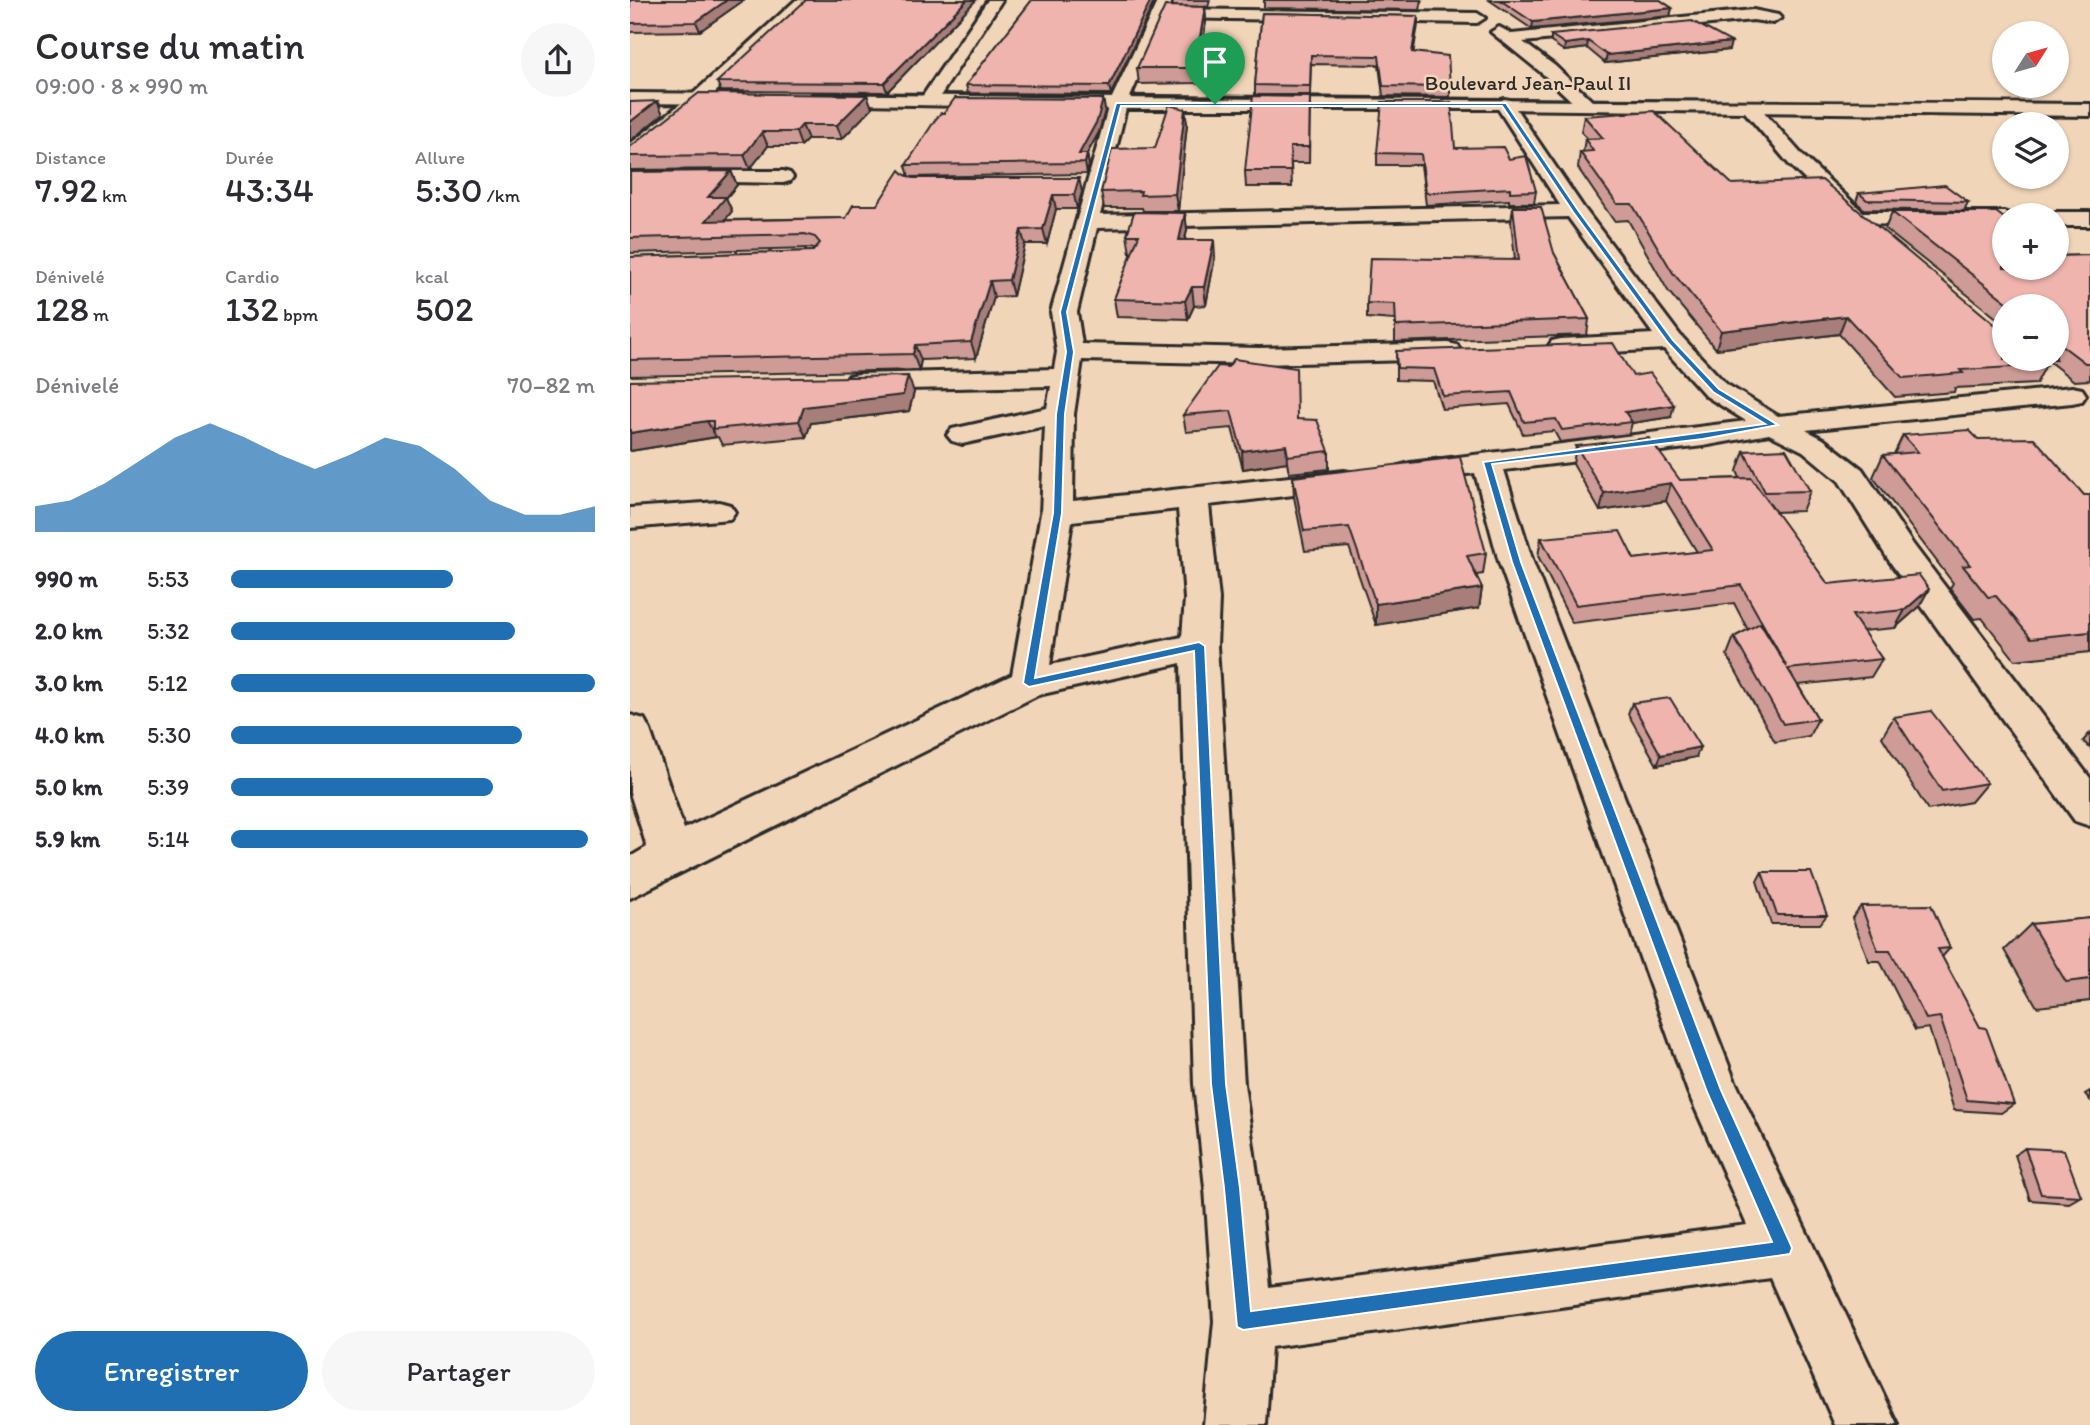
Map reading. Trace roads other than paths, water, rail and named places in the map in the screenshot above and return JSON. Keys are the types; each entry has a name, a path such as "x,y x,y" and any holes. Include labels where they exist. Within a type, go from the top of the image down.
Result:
{"street":[{"path":"630,154 699,98 805,0"},
{"path":"929,100 995,0"},
{"path":"1453,0 1549,70 1586,105"},
{"path":"1029,683 1057,513 1060,414 1068,364 1064,312 1118,104 1163,7 1477,18"},
{"path":"1509,39 1753,15 1773,19"},
{"path":"630,98 767,99"},
{"name":"Boulevard Jean-Paul II","path":"794,99 1118,104 1504,104 2090,110"},
{"path":"1504,104 1575,211 1671,341 1716,390 1773,425 1814,444 1851,475 1900,551 2090,809"},
{"path":"1750,107 1796,160 1883,241"},
{"path":"665,177 783,177"},
{"path":"1070,183 1098,183"},
{"path":"1087,222 1575,211"},
{"path":"1857,219 1992,219"},
{"path":"2069,219 2090,219"},
{"path":"1541,348 1671,341"},
{"path":"830,383 1068,364 1478,350"},
{"path":"2044,373 2081,403"},
{"path":"1057,513 1703,437 1773,425 2081,403"},
{"path":"962,435 1060,414"},
{"path":"1487,462 1517,562 1714,1092 1867,1425"},
{"path":"1193,499 1202,600 1199,646 1219,1084 1232,1188 1243,1321 1235,1425"},
{"path":"630,518 719,512"},
{"path":"630,879 671,855 1029,683 1199,646"},
{"path":"630,730 671,855"},
{"path":"1243,1321 1784,1248"}]}
